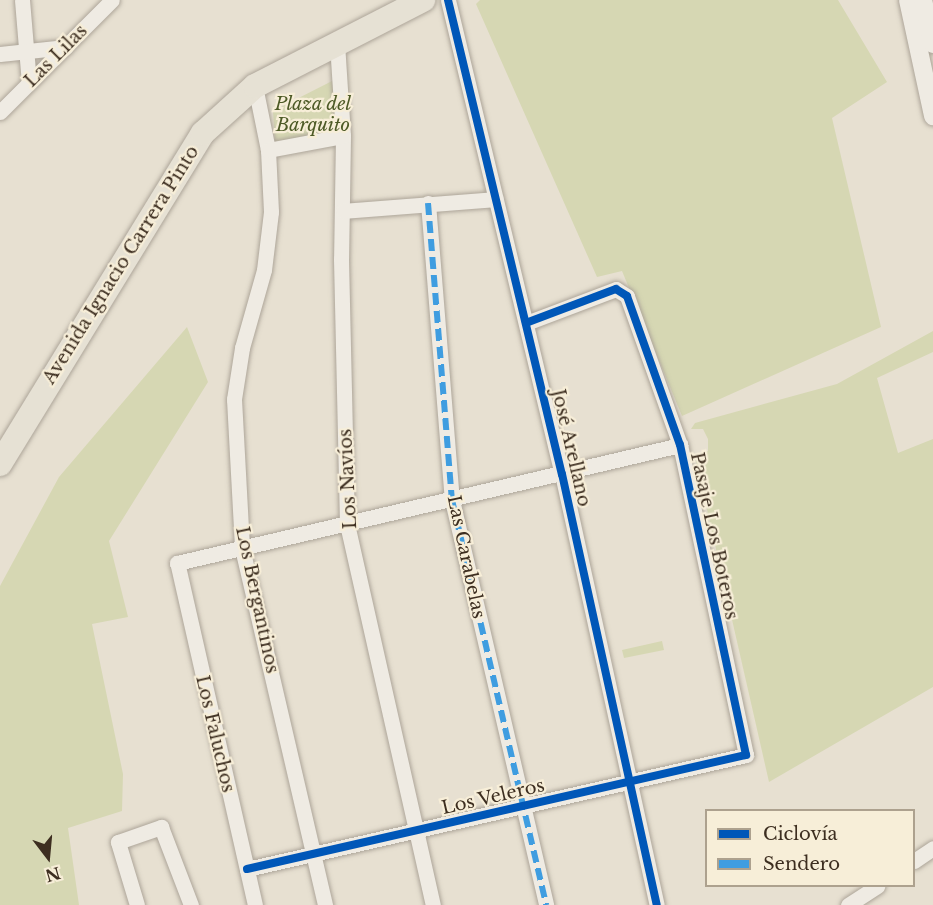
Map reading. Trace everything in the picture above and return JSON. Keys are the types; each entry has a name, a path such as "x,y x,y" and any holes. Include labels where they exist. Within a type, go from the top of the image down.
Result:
{"main road":[{"name":"Avenida Ignacio Carrera Pinto","path":"0,464 10,433 188,153 221,115 255,86 423,0"}],"street":[{"path":"22,0 29,83"},
{"name":"Las Lilas","path":"0,112 112,0"},
{"name":"José Arellano","path":"448,0 562,474 628,782 657,905"},
{"path":"908,0 933,116"},
{"path":"923,0 933,44"},
{"name":"Los Navíos","path":"337,43 344,135 347,524 433,905"},
{"path":"0,54 66,47"},
{"name":"Los Bergantinos","path":"255,86 268,150 269,241 258,299 242,348 234,399 242,548 325,905"},
{"path":"268,150 344,135"},
{"path":"343,211 496,199"},
{"name":"Las Carabelas","path":"428,203 452,500 546,905"},
{"name":"Pasaje Los Boteros","path":"526,323 616,289 622,290 680,446 746,755"},
{"path":"242,548 680,446"},
{"name":"Los Faluchos","path":"242,548 177,563 255,905"},
{"name":"Los Veleros","path":"247,869 746,755"},
{"path":"137,905 118,842 161,827 191,905"},
{"path":"915,860 933,848"},
{"path":"848,905 874,887"}],"green space":[{"path":"480,0 838,0 887,82 832,118 881,327 682,416 622,271 597,277 476,4"},
{"name":"Plaza del Barquito","path":"336,79 339,132 275,145 273,111"},
{"path":"187,327 208,382 109,541 128,617 92,624 123,774 122,811 68,828 79,905 0,905 0,586 59,477"},
{"path":"933,331 933,352 877,378 898,453 933,439 933,687 769,782 695,457 708,451 708,439 703,429 691,429 695,423 837,384"},
{"path":"662,641 664,650 624,658 622,650"}],"marked path":[{"path":"428,203 452,500 546,905"}],"cycle path":[{"path":"448,0 562,474 657,905"},
{"path":"247,869 746,755 680,445 627,296 616,289 526,323"}]}
